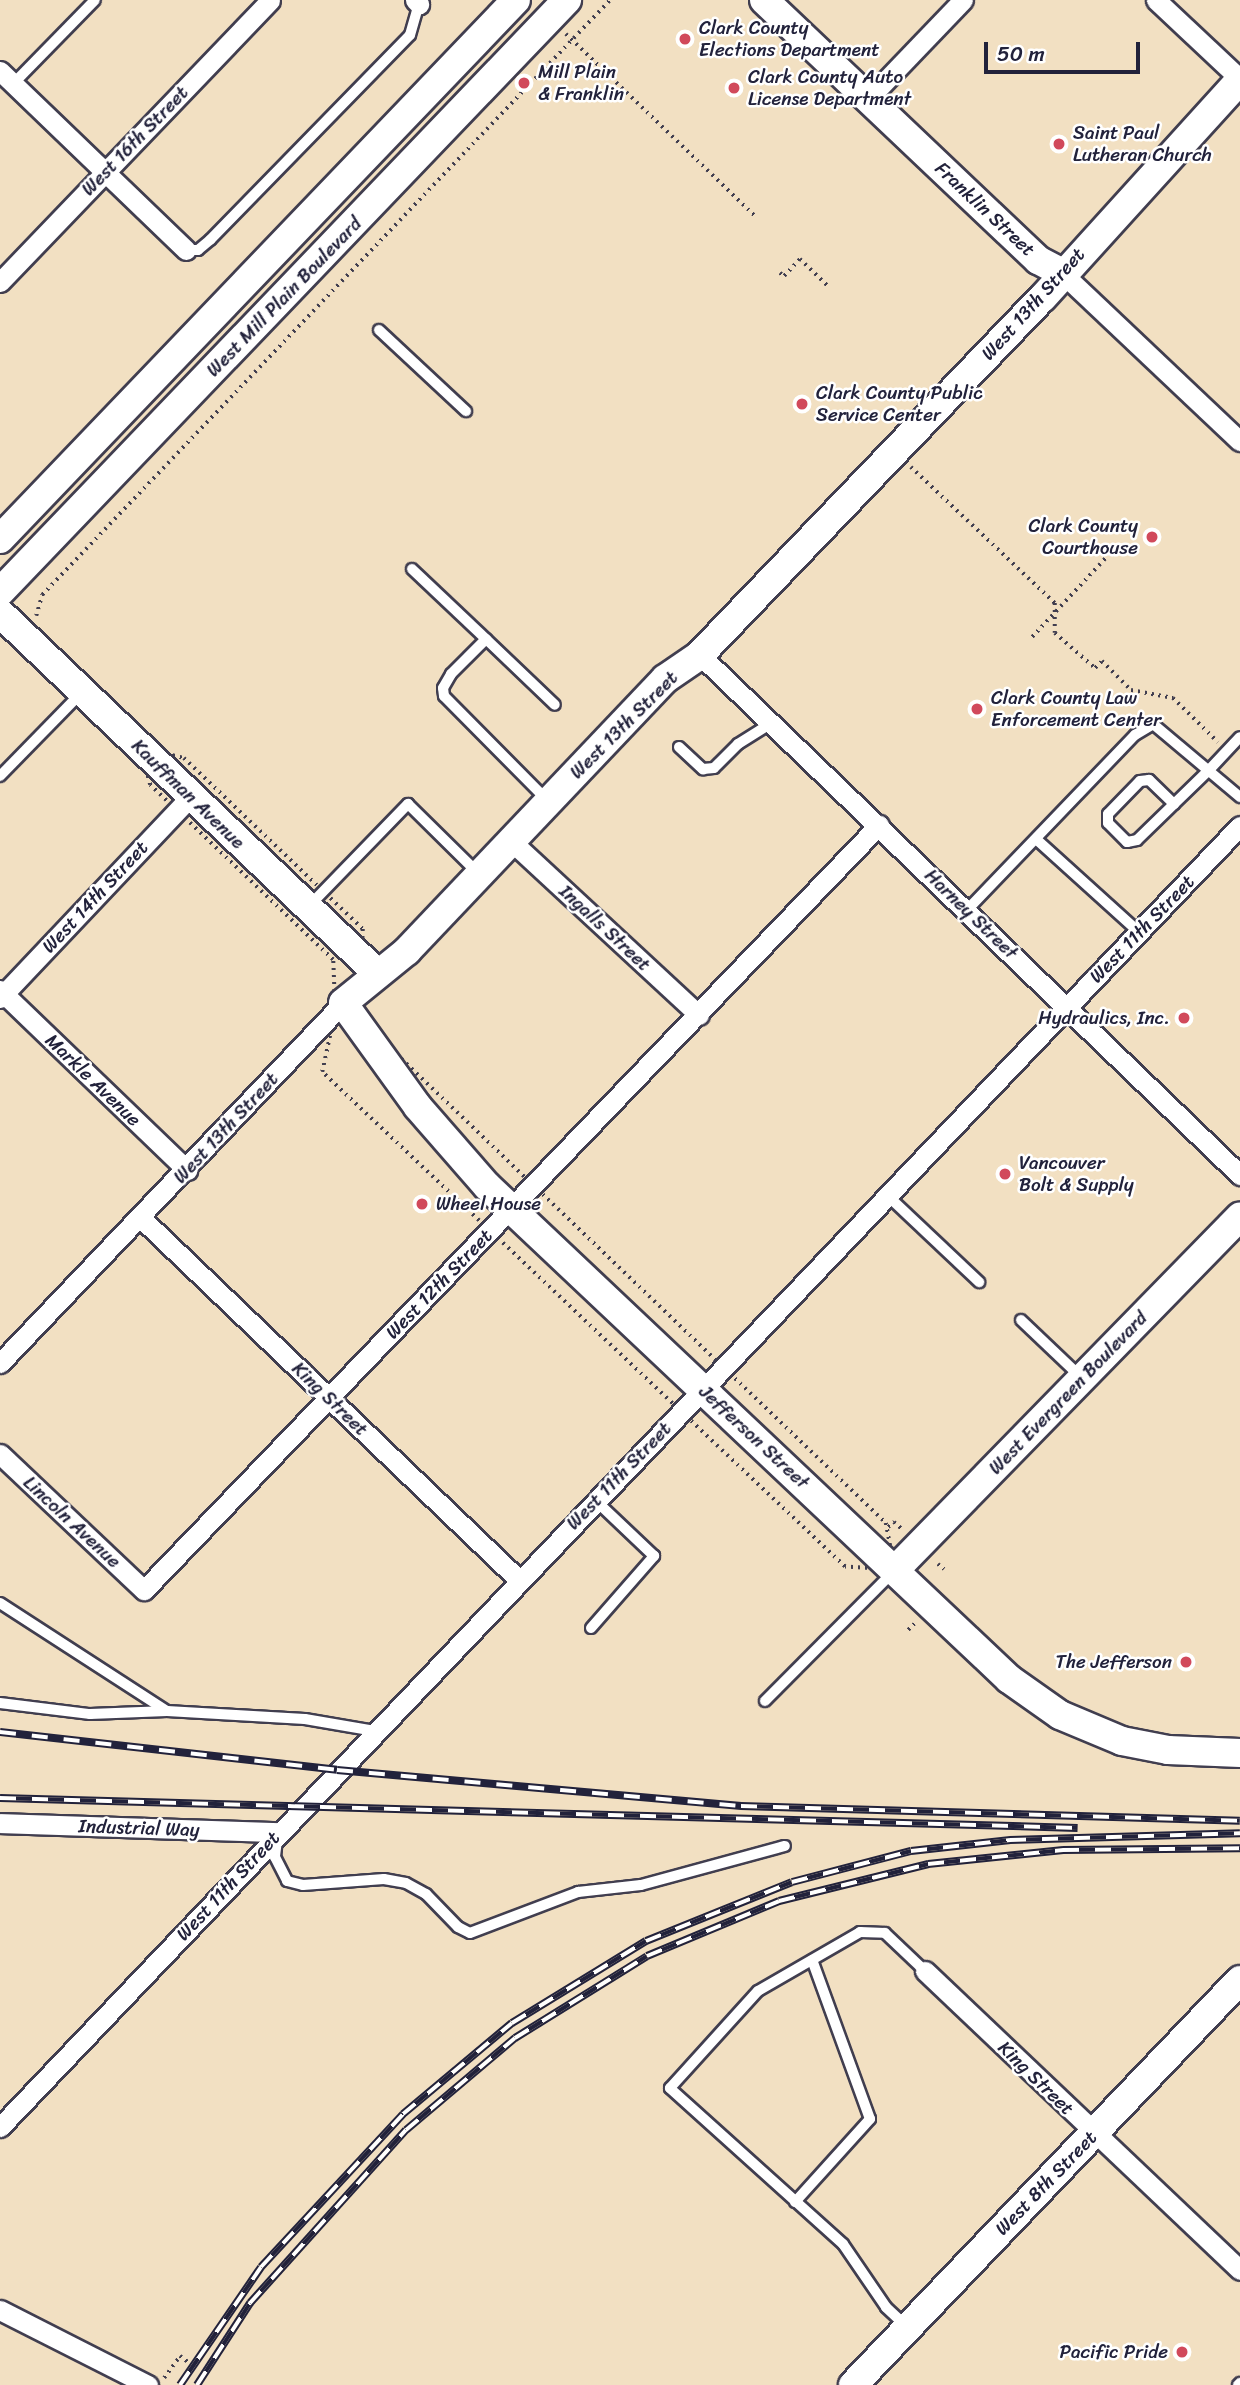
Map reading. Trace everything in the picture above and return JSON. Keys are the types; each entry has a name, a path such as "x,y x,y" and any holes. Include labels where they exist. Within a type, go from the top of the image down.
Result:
{"street":[{"name":"West 16th Street","path":"0,282 270,0"},
{"name":"West Mill Plain Boulevard","path":"0,539 516,0"},
{"name":"Franklin Street","path":"764,0 1038,260 1061,272 1240,442"},
{"path":"868,99 963,0"},
{"path":"1156,0 1240,79"},
{"name":"West Mill Plain Boulevard","path":"0,592 558,9"},
{"path":"7,78 186,250"},
{"name":"West 13th Street","path":"0,1363 187,1171 343,1003 407,951 665,679 700,655 1042,298 1061,272 1240,79"},
{"name":"Kauffman Avenue","path":"0,613 377,973"},
{"name":"Harney Street","path":"700,655 1240,1175"},
{"name":"West 14th Street","path":"1,994 190,797"},
{"name":"West 12th Street","path":"144,1590 879,825"},
{"name":"West 11th Street","path":"0,2127 278,1832 1240,826"},
{"name":"Ingalls Street","path":"512,841 699,1015"},
{"name":"Markle Avenue","path":"1,994 187,1171"},
{"name":"Jefferson Street","path":"343,1003 418,1107 512,1209 1009,1679 1074,1723 1144,1746 1240,1753"},
{"name":"West Evergreen Boulevard","path":"895,1570 1240,1216"},
{"name":"King Street","path":"141,1218 519,1580"},
{"name":"Lincoln Avenue","path":"0,1454 144,1590"},
{"name":"Industrial Way","path":"0,1823 278,1832"},
{"name":"King Street","path":"925,1971 1240,2270"},
{"name":"West 8th Street","path":"853,2385 1240,1980"},
{"path":"0,2310 148,2385"}],"lane":[{"path":"7,78 95,0"},
{"path":"186,250 198,250 210,240 410,35 417,2"},
{"path":"379,330 466,411"},
{"path":"412,569 555,705"},
{"path":"486,639 451,674 443,688 444,696 548,802"},
{"path":"0,776 82,692"},
{"path":"679,747 702,769 714,768 738,744 772,723"},
{"path":"967,911 1135,735 1153,724 1240,797"},
{"path":"1174,804 1149,780 1140,781 1108,814 1108,823 1127,842 1137,840 1209,770 1240,737"},
{"path":"307,907 408,804 480,875"},
{"path":"1036,839 1139,932"},
{"path":"887,1195 979,1282"},
{"path":"1021,1321 1082,1378"},
{"path":"591,1628 654,1556 596,1500"},
{"path":"765,1701 895,1570"},
{"path":"0,1603 167,1712"},
{"path":"0,1703 90,1714 167,1712 305,1719 375,1731"},
{"path":"278,1832 275,1857 287,1881 303,1885 384,1879 405,1883 426,1894 458,1927 470,1933 578,1892 641,1885 785,1846"},
{"path":"908,2328 886,2306 843,2244 670,2088 758,1991 860,1932 885,1933 925,1971"},
{"path":"795,2202 870,2119 812,1960"}],"path":[{"path":"38,613 42,595 610,0"},
{"path":"558,9 572,40 755,216"},
{"path":"780,273 784,276 800,259 829,287"},
{"path":"894,451 1055,603 1055,633 1095,668 1102,662 1131,690 1173,698 1227,751"},
{"path":"1032,637 1115,548"},
{"path":"322,1072 472,1213"},
{"path":"546,1200 710,1356"},
{"path":"506,1247 666,1399"},
{"path":"697,1430 849,1567 895,1570 886,1529 740,1385"},
{"path":"886,1529 894,1522 902,1529"},
{"path":"938,1564 944,1569"},
{"path":"844,1572 849,1567"},
{"path":"908,1630 916,1622"},
{"path":"158,2385 180,2356 188,2362"}],"railway":[{"path":"0,1732 337,1770 741,1806 1240,1821"},
{"path":"0,1798 1078,1828"},
{"path":"180,2385 261,2267 403,2114 512,2023 646,1941 792,1882 911,1851 1010,1840 1240,1833"},
{"path":"197,2385 250,2303 406,2130 515,2038 647,1956 779,1901 928,1864 1063,1850 1240,1848"}],"place":[{"name":"Clark County Elections Department","path":"685,39"},
{"name":"Mill Plain & Franklin","path":"524,83"},
{"name":"Clark County Auto License Department","path":"734,88"},
{"name":"Saint Paul Lutheran Church","path":"1059,144"},
{"name":"Clark County Public Service Center","path":"802,404"},
{"name":"Clark County Courthouse","path":"1152,537"},
{"name":"Clark County Law Enforcement Center","path":"977,709"},
{"name":"Hydraulics, Inc.","path":"1184,1018"},
{"name":"Vancouver Bolt & Supply","path":"1005,1174"},
{"name":"Wheel House","path":"422,1204"},
{"name":"The Jefferson","path":"1186,1662"},
{"name":"Pacific Pride","path":"1182,2352"}]}
